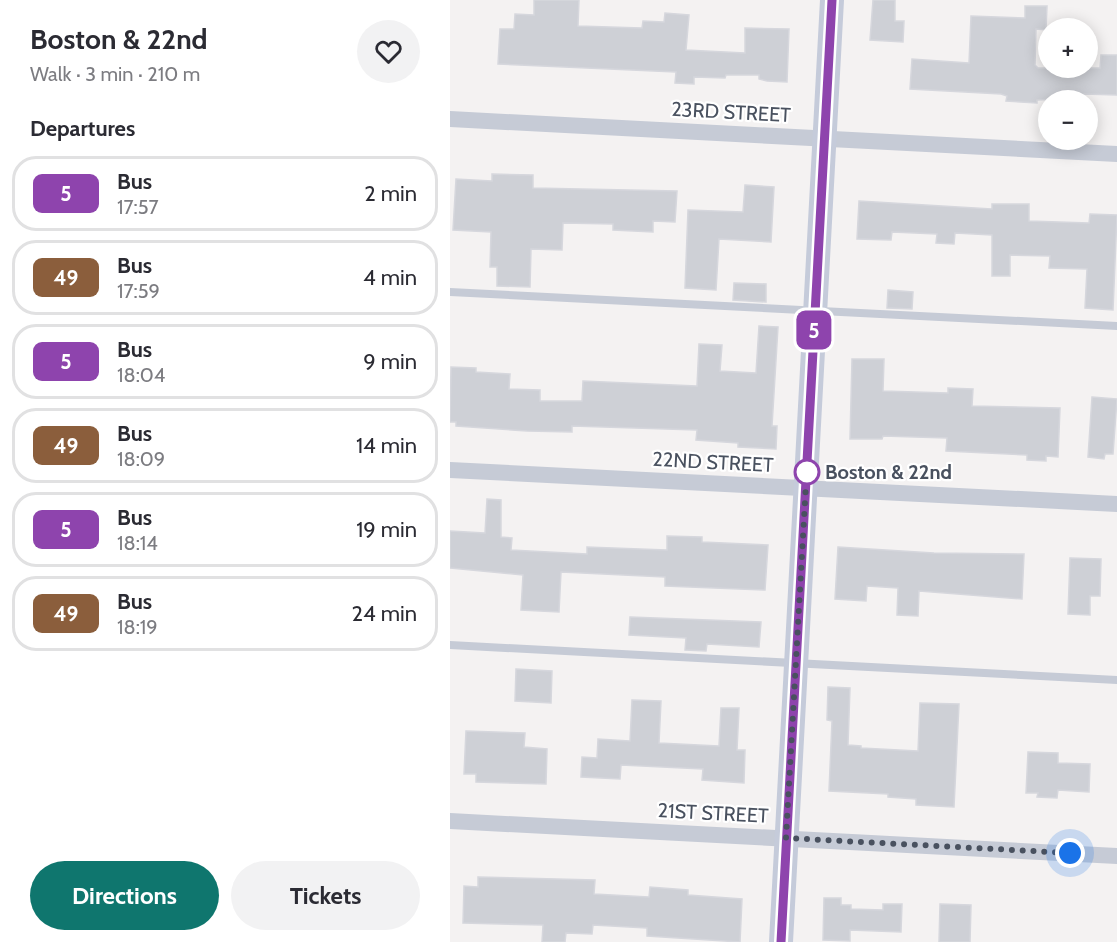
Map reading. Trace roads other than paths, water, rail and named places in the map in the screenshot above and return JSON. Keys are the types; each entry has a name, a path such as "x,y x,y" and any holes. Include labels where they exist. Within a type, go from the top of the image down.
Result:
{"street":[{"path":"781,942 832,0"},
{"name":"23RD STREET","path":"450,118 1117,154"},
{"name":"22ND STREET","path":"450,470 1117,504"},
{"name":"21ST STREET","path":"450,821 1117,856"}],"lane":[{"path":"450,292 1117,326"},
{"path":"450,645 1117,680"}],"place":[{"name":"Boston & 22nd","path":"807,472"}]}
